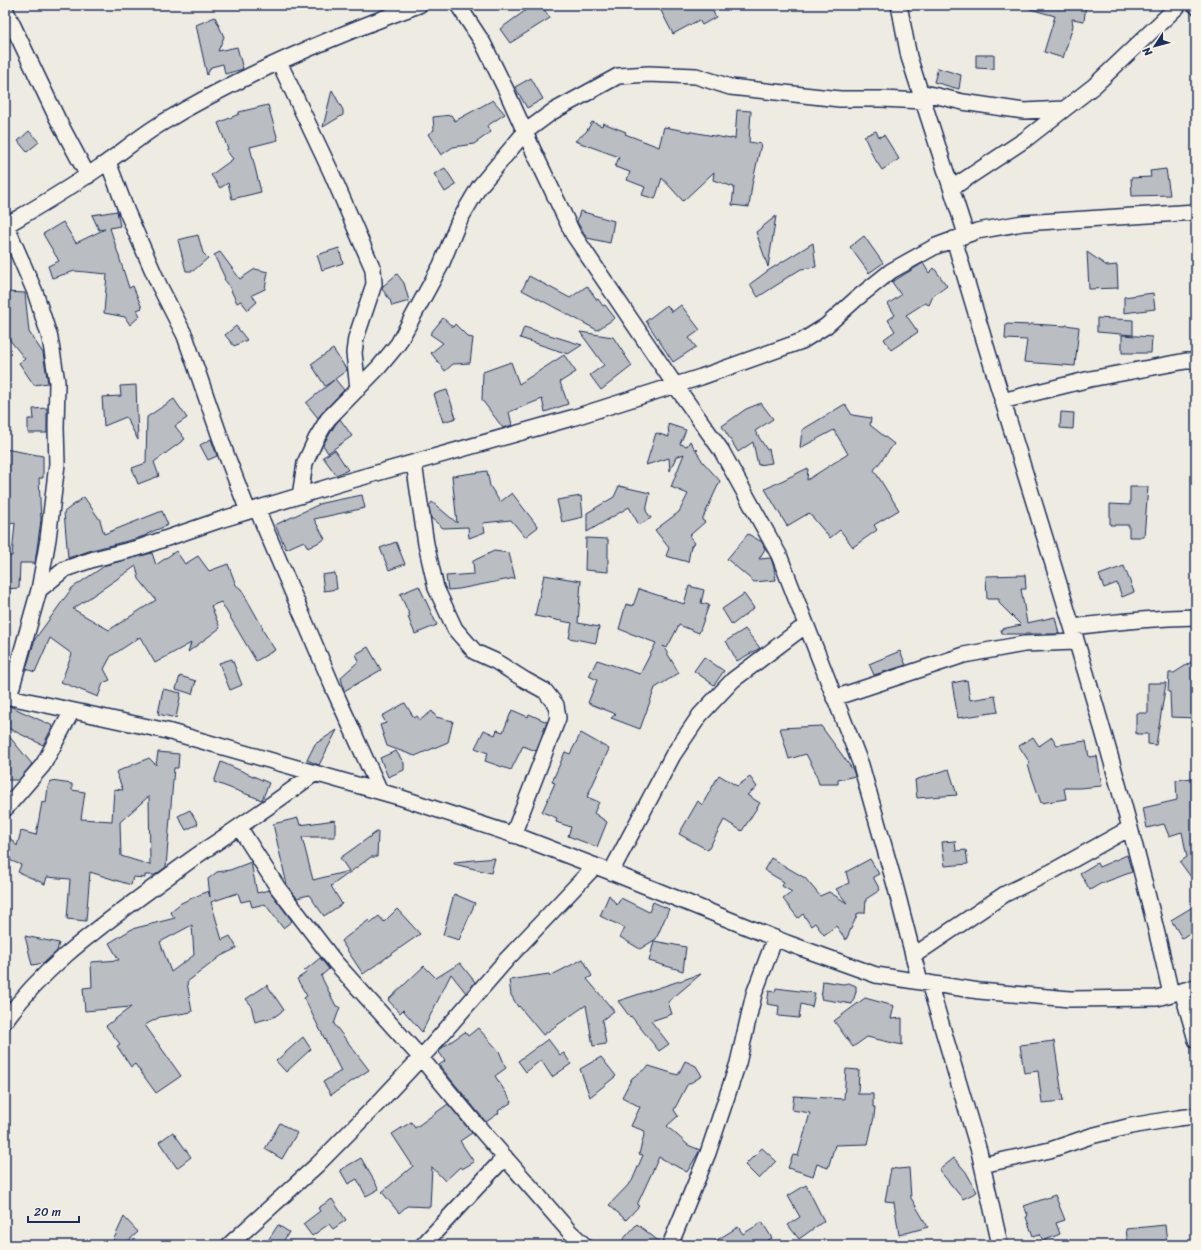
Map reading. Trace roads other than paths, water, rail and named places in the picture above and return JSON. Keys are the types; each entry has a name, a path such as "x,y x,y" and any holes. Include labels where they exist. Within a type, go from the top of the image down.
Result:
{"street":[{"path":"419,5 304,50 232,84 160,124 88,176 6,226 35,292 50,338 57,382 57,464 48,539 39,590 7,697 167,731 380,791 513,834 775,938 876,976 979,991 1070,999 1157,998 1183,991"},
{"path":"458,5 483,43 573,234 675,385 721,450 779,555 861,765 896,885 913,956 925,983 979,1151 1000,1245"},
{"path":"899,5 909,57 952,188 960,237 1002,401 1028,480 1072,627 1153,912 1183,991 1196,1040"},
{"path":"952,188 1026,139 1094,86 1179,5"},
{"path":"5,9 57,118 88,176"},
{"path":"279,62 331,172 373,269 374,284 356,338 354,353 358,390"},
{"path":"300,496 305,463 328,418 358,390 398,344 441,265 459,221 479,187 525,132 552,112 618,76 649,74 696,76 730,87 840,99 922,97 1024,112 1064,109"},
{"path":"108,162 127,212 159,285 185,336 226,454 253,510 380,791"},
{"path":"39,590 65,569 94,559 138,548 300,496 575,417 701,377 802,341 826,326 856,299 891,271 936,246 976,231 1023,223 1196,212"},
{"path":"1002,401 1090,378 1186,361 1196,361"},
{"path":"414,463 426,544 436,588 455,629 475,652 495,661 524,680 545,691 556,705 558,718 513,834"},
{"path":"1072,627 1125,621 1196,617"},
{"path":"611,872 673,755 700,715 733,680 806,625"},
{"path":"834,698 964,655 1024,644 1076,642"},
{"path":"5,809 43,765 72,711"},
{"path":"5,1021 15,1006 49,970 88,935 204,850 274,804 315,773"},
{"path":"239,827 278,888 335,962 569,1231 584,1245"},
{"path":"913,956 1005,894 1050,872 1130,828"},
{"path":"229,1245 317,1165 420,1058 507,959 595,866"},
{"path":"670,1245 708,1153 738,1063 754,994 775,938"},
{"path":"982,1165 1050,1150 1091,1136 1130,1126 1196,1116"},
{"path":"423,1245 505,1157"}]}
